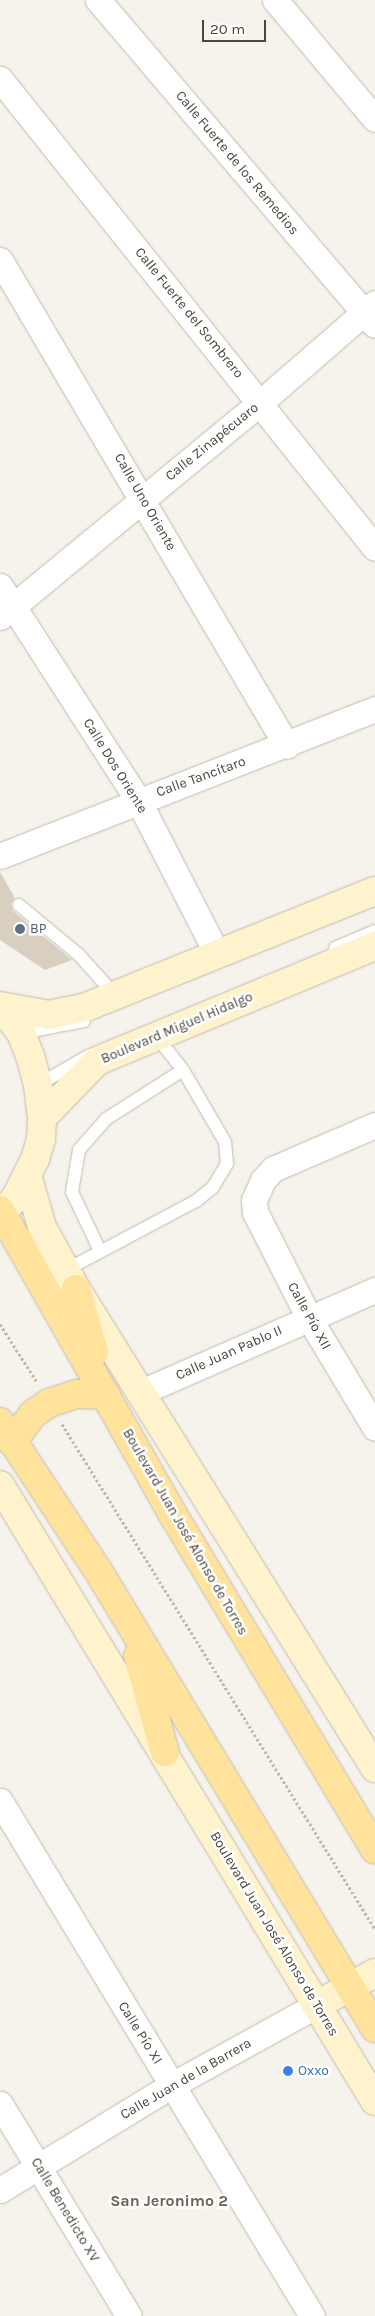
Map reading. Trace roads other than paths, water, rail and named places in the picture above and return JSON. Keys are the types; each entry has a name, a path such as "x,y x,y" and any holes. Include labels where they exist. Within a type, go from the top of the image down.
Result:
{"main road":[{"name":"Boulevard Juan José Alonso de Torres","path":"1,1214 172,1513 375,1850"},
{"path":"71,1279 106,1395 77,1394 50,1403 6,1432 129,1623 375,2028"},
{"path":"129,1623 165,1752"}],"street":[{"name":"Calle Fuerte de los Remedios","path":"98,0 371,313"},
{"path":"275,0 375,119"},
{"name":"Calle Fuerte del Sombrero","path":"0,79 261,402 375,548"},
{"name":"Calle Uno Oriente","path":"0,260 143,498 287,746"},
{"name":"Calle Zinapécuaro","path":"4,603 143,498 371,313"},
{"name":"Calle Dos Oriente","path":"4,603 138,800 217,954"},
{"name":"Calle Tancítaro","path":"0,856 138,800 287,746 375,709"},
{"path":"1,1007 49,1015 86,1007 375,891"},
{"name":"Boulevard Miguel Hidalgo","path":"42,1118 97,1061 375,946"},
{"path":"1,1007 21,1033 38,1085 42,1118 41,1139 27,1176 1,1214"},
{"name":"Calle Pío XII","path":"375,1125 273,1169 263,1180 254,1200 255,1212 309,1318 375,1428"},
{"path":"27,1176 38,1218 71,1279 139,1393 375,1768"},
{"name":"Calle Juan Pablo II","path":"139,1393 375,1290"},
{"name":"Boulevard Juan José Alonso de Torres","path":"0,1485 165,1752 375,2102"},
{"name":"Calle Pío XI","path":"0,1801 312,2316"},
{"name":"Calle Juan de la Barrera","path":"0,2190 172,2084 375,1973"},
{"name":"Calle Benedicto XV","path":"0,2104 129,2316"}],"lane":[{"path":"21,1033 86,1020 375,901"},
{"path":"18,905 79,955 115,995"},
{"path":"38,1085 101,1049 375,931"},
{"path":"71,1279 100,1251 196,1201 213,1188 227,1164 225,1142 183,1070 156,1036"},
{"path":"100,1251 72,1192 79,1150 106,1119 183,1070"}],"place":[{"name":"BP","path":"20,929"},
{"name":"Oxxo","path":"288,2071"}],"district":[{"name":"San Jeronimo 2","path":"169,2201"}]}
